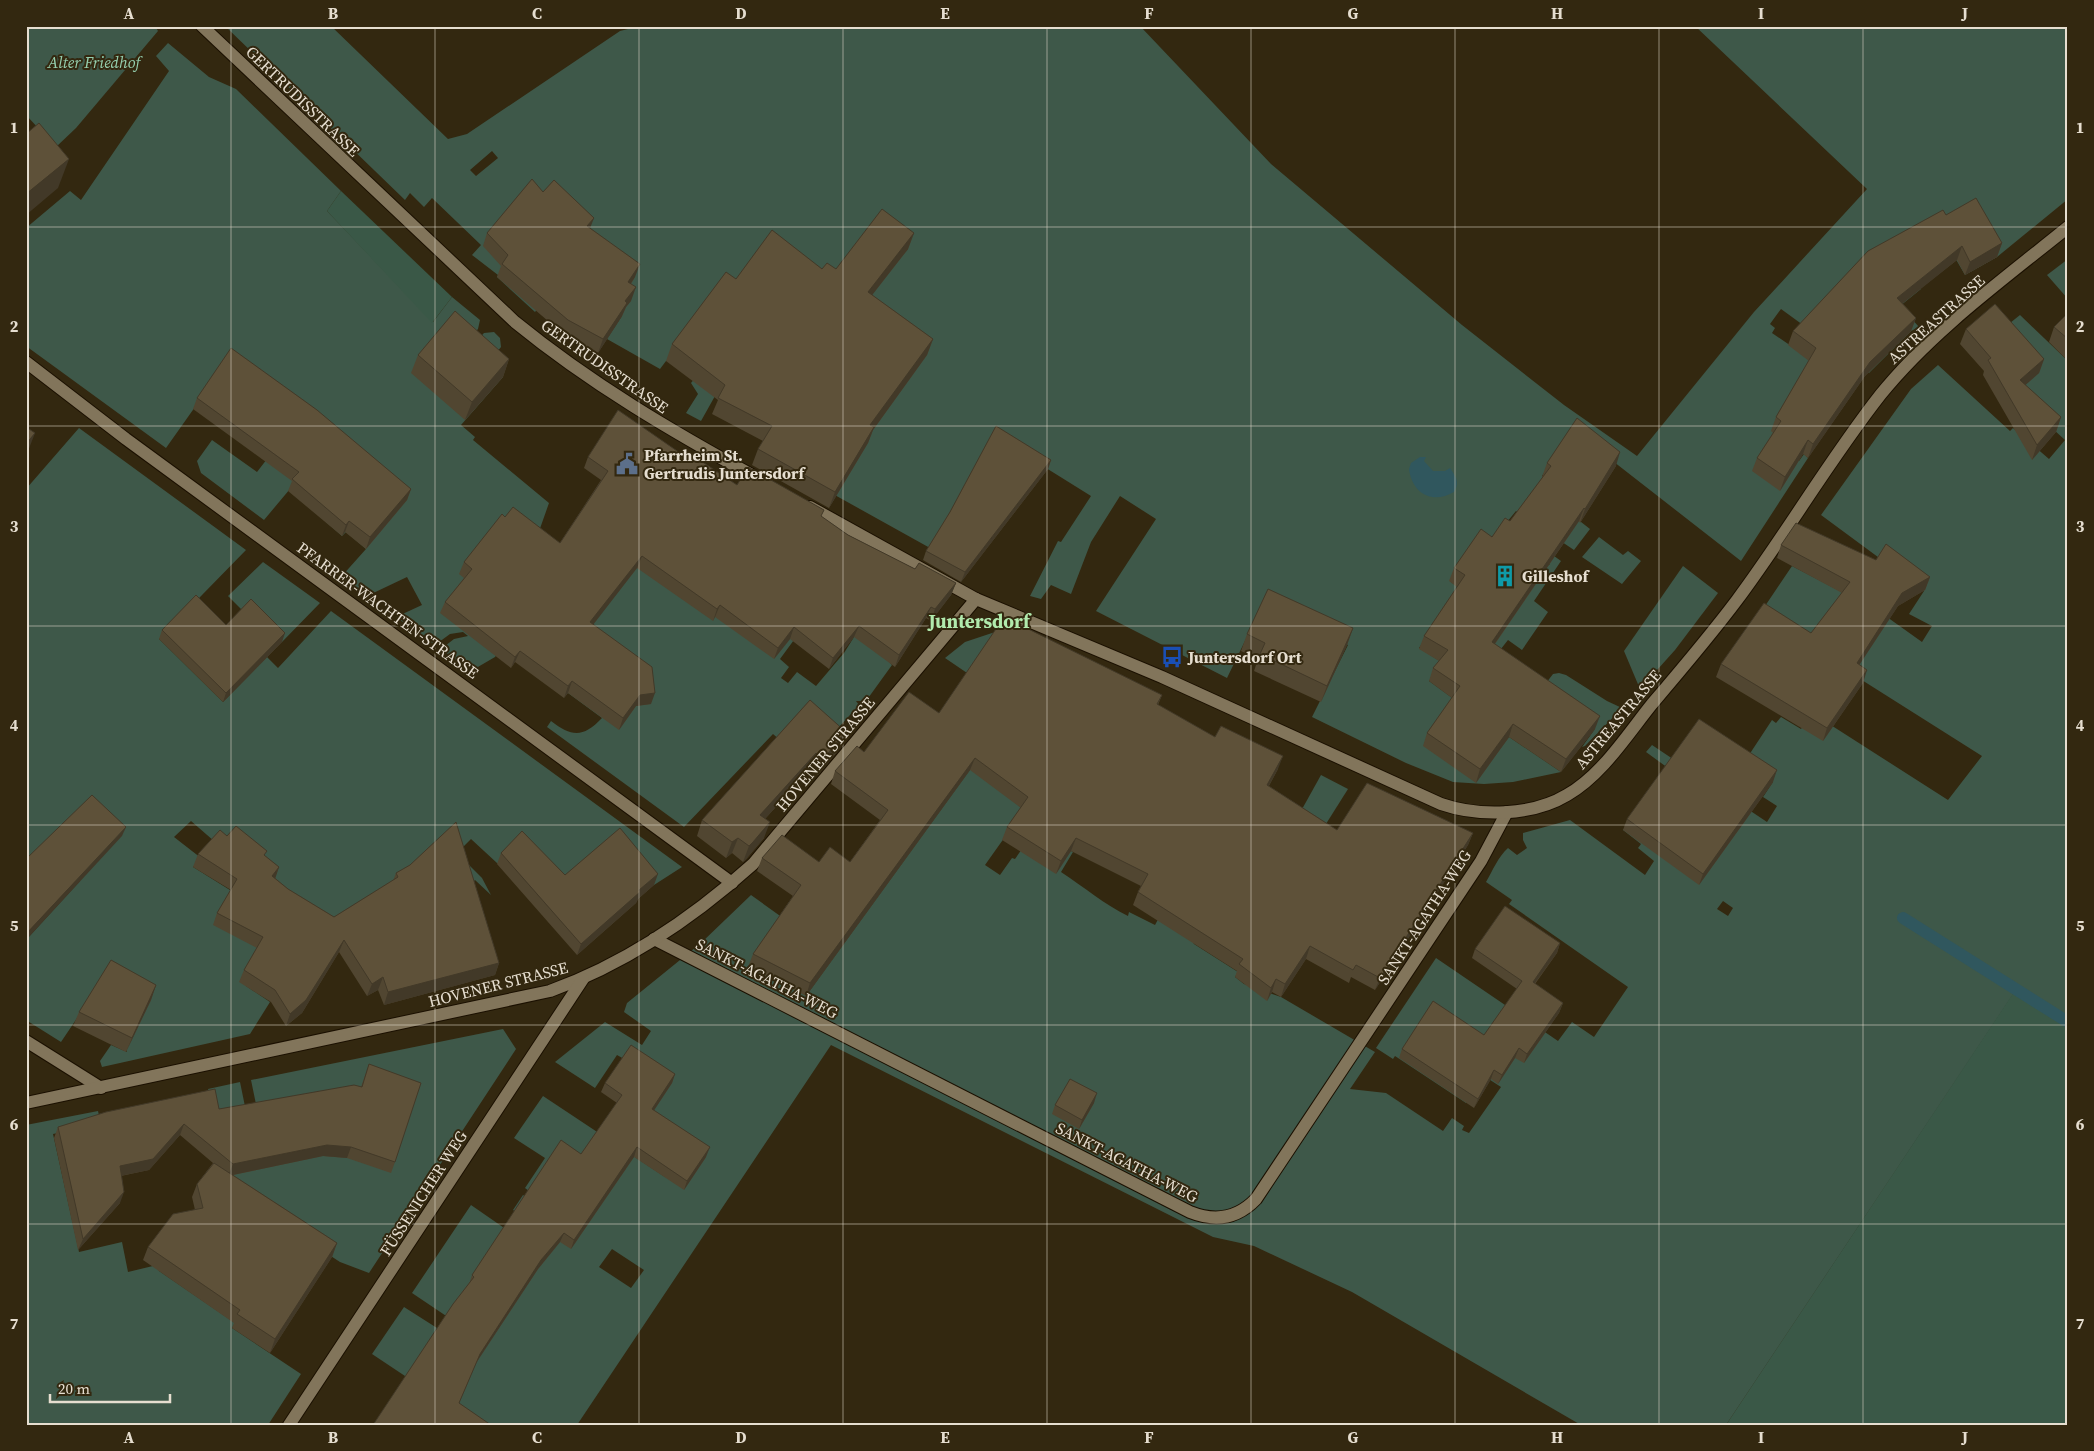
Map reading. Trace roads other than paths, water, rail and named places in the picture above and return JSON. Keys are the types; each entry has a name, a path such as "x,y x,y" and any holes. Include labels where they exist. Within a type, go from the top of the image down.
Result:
{"street":[{"name":"GERTRUDISSTRASSE","path":"202,26 477,288 558,357 647,416 767,484"},
{"name":"ASTREASTRASSE","path":"976,599 1162,677 1441,804 1464,810 1507,812 1552,803 1580,787 1592,776 1737,600 1858,426 1901,371 1953,322 2068,227"},
{"name":"PFARRER-WACHTEN-STRASSE","path":"26,362 134,445 732,882"},
{"path":"802,503 976,599"},
{"name":"HOVENER STRASSE","path":"26,1103 550,991 583,979 654,939 732,882 766,849 976,599"},
{"name":"SANKT-AGATHA-WEG","path":"654,939 1190,1212 1205,1217 1222,1218 1242,1212 1256,1199 1481,861 1507,812"},
{"name":"FÜSSENICHER WEG","path":"289,1425 583,979"},
{"path":"26,1041 101,1088"}],"water":[{"path":"1420,457 1426,457 1424,461 1433,471 1445,471 1450,468 1457,485 1454,492 1446,496 1431,497 1424,494 1414,485 1409,469 1411,463"}],"waterway":[{"path":"1903,918 2068,1022"}],"place":[{"name":"Pfarrheim St. Gertrudis Juntersdorf","path":"627,464"},
{"name":"Gilleshof","path":"1505,576"},
{"name":"Juntersdorf Ort","path":"1172,657"}],"district":[{"name":"Juntersdorf","path":"979,621"}],"park label":[{"name":"Alter Friedhof","path":"94,62"}]}
